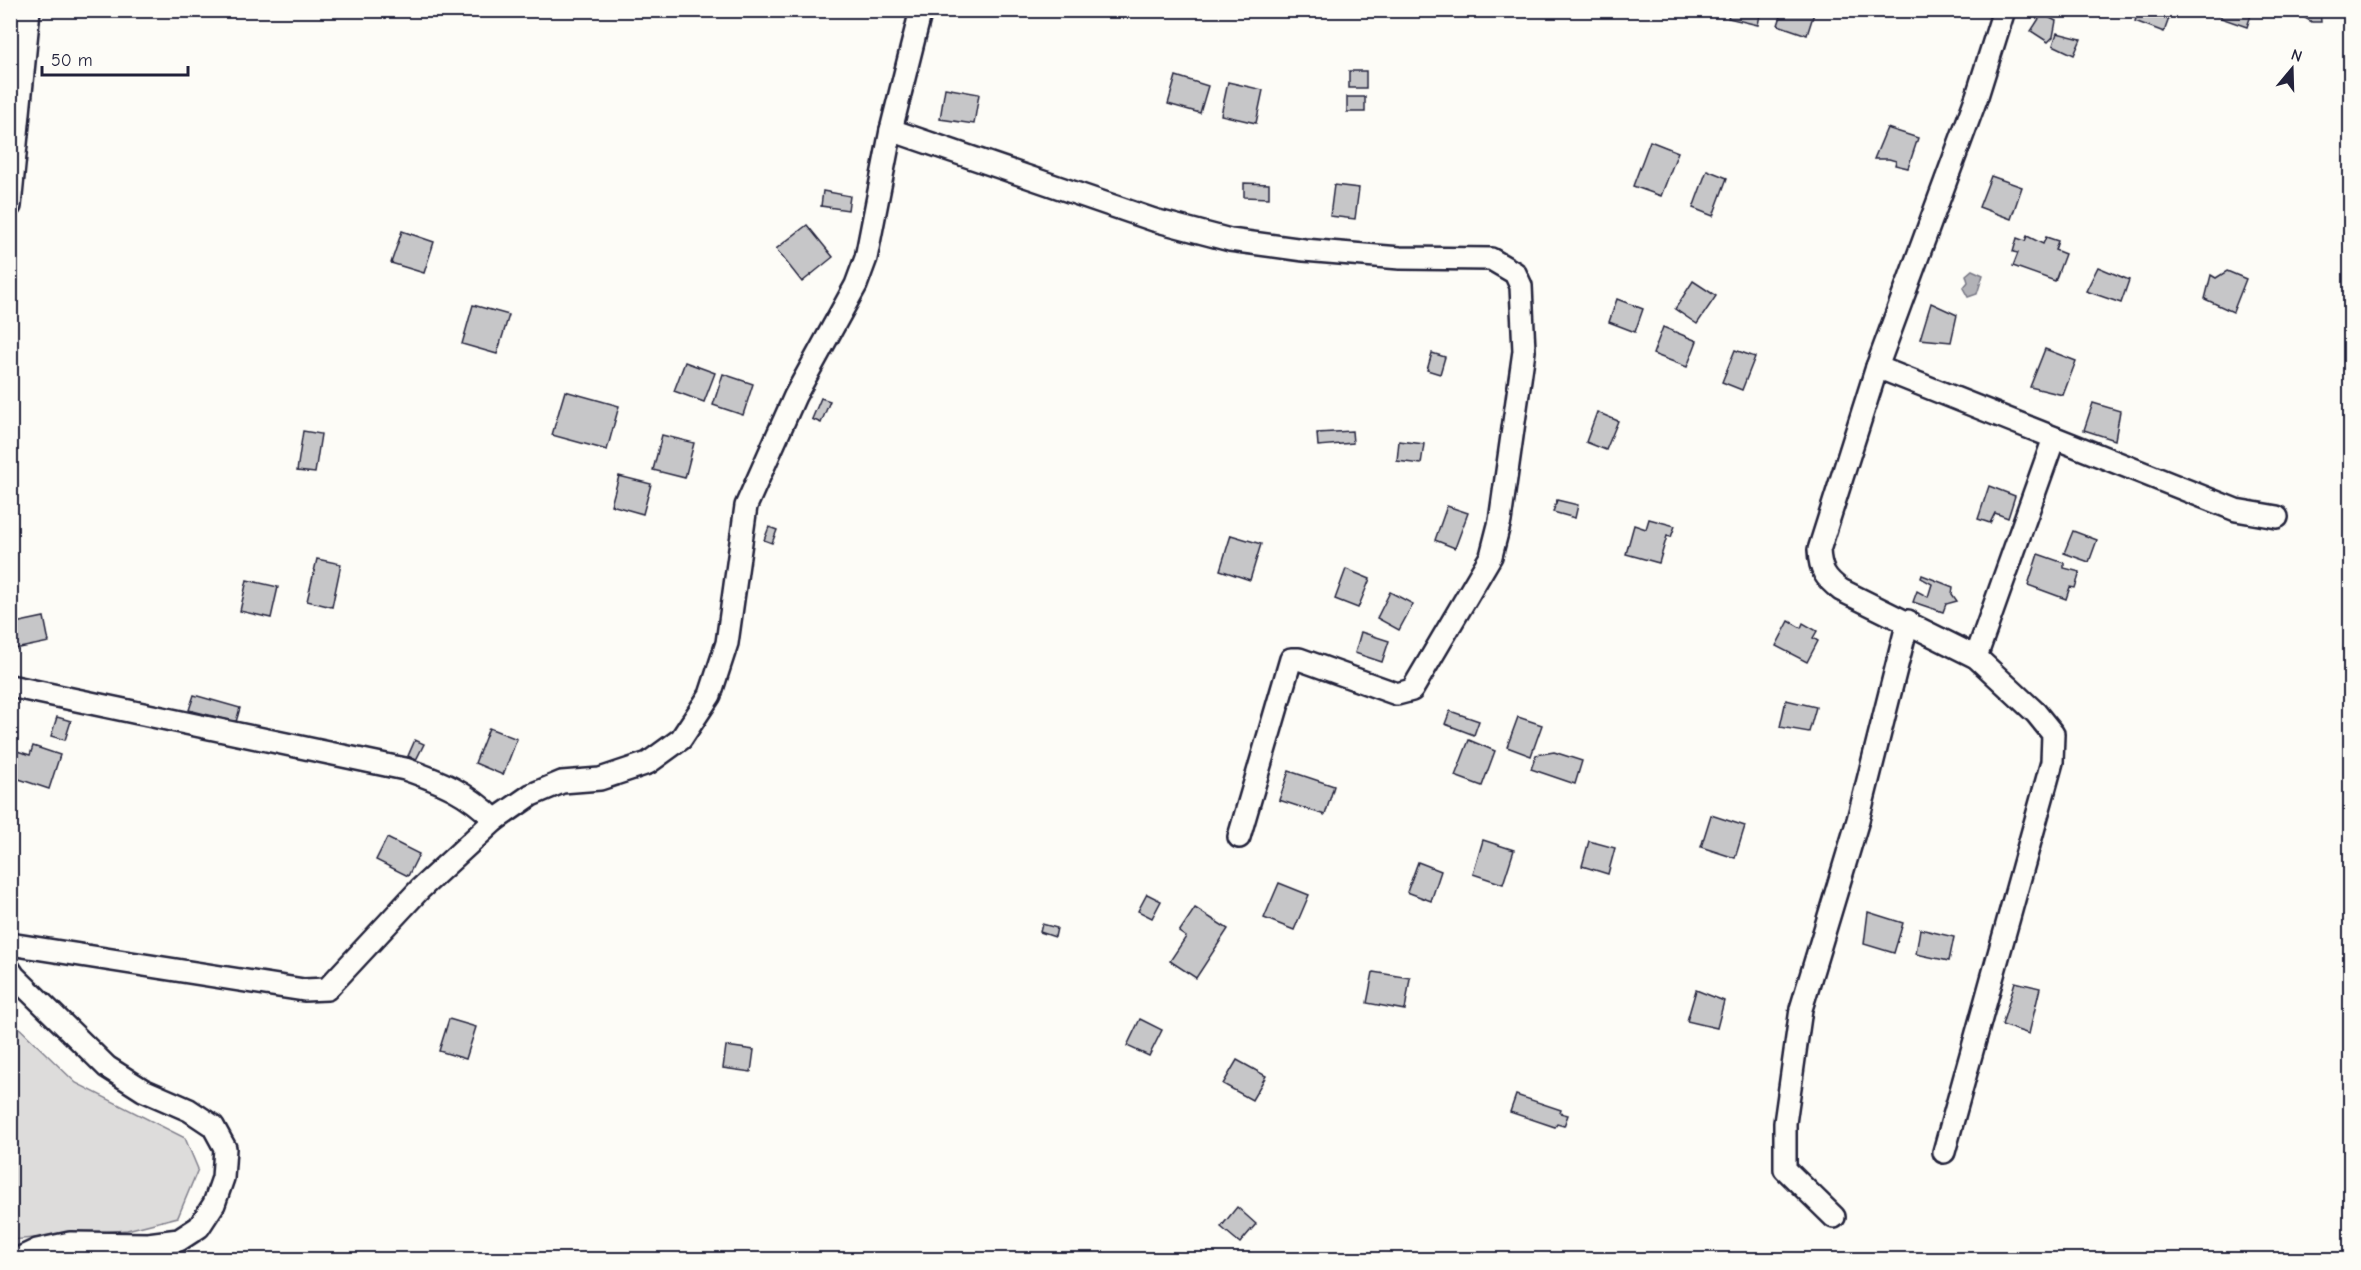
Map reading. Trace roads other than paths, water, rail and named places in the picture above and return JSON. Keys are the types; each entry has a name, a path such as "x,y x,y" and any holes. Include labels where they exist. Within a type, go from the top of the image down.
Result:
{"street":[{"path":"10,206 29,10"},
{"path":"10,944 304,990 327,989 420,889 495,820 531,795 562,782 600,779 648,763 681,739 710,695 727,643 746,506 795,396 855,285 866,258 891,130 921,10"},
{"path":"1944,1152 2052,762 2053,734 2036,713 1976,657 1908,621 1841,590 1820,569 1819,550 1877,367 1977,96 2004,10"},
{"path":"891,130 1154,220 1230,240 1304,250 1379,256 1491,259 1515,273 1521,286 1524,351 1500,521 1491,556 1412,690 1397,694 1299,659 1291,659 1239,837"},
{"path":"1877,367 2236,510 2277,517"},
{"path":"1976,657 2054,438"},
{"path":"1834,1217 1785,1169 1785,1123 1801,1009 1858,820 1908,621"},
{"path":"10,686 405,769 441,782 475,800 495,820"},
{"path":"10,970 107,1067 143,1090 189,1110 213,1126 225,1148 223,1178 214,1204 199,1227 179,1240 148,1245 70,1243 37,1250 16,1260"}]}
